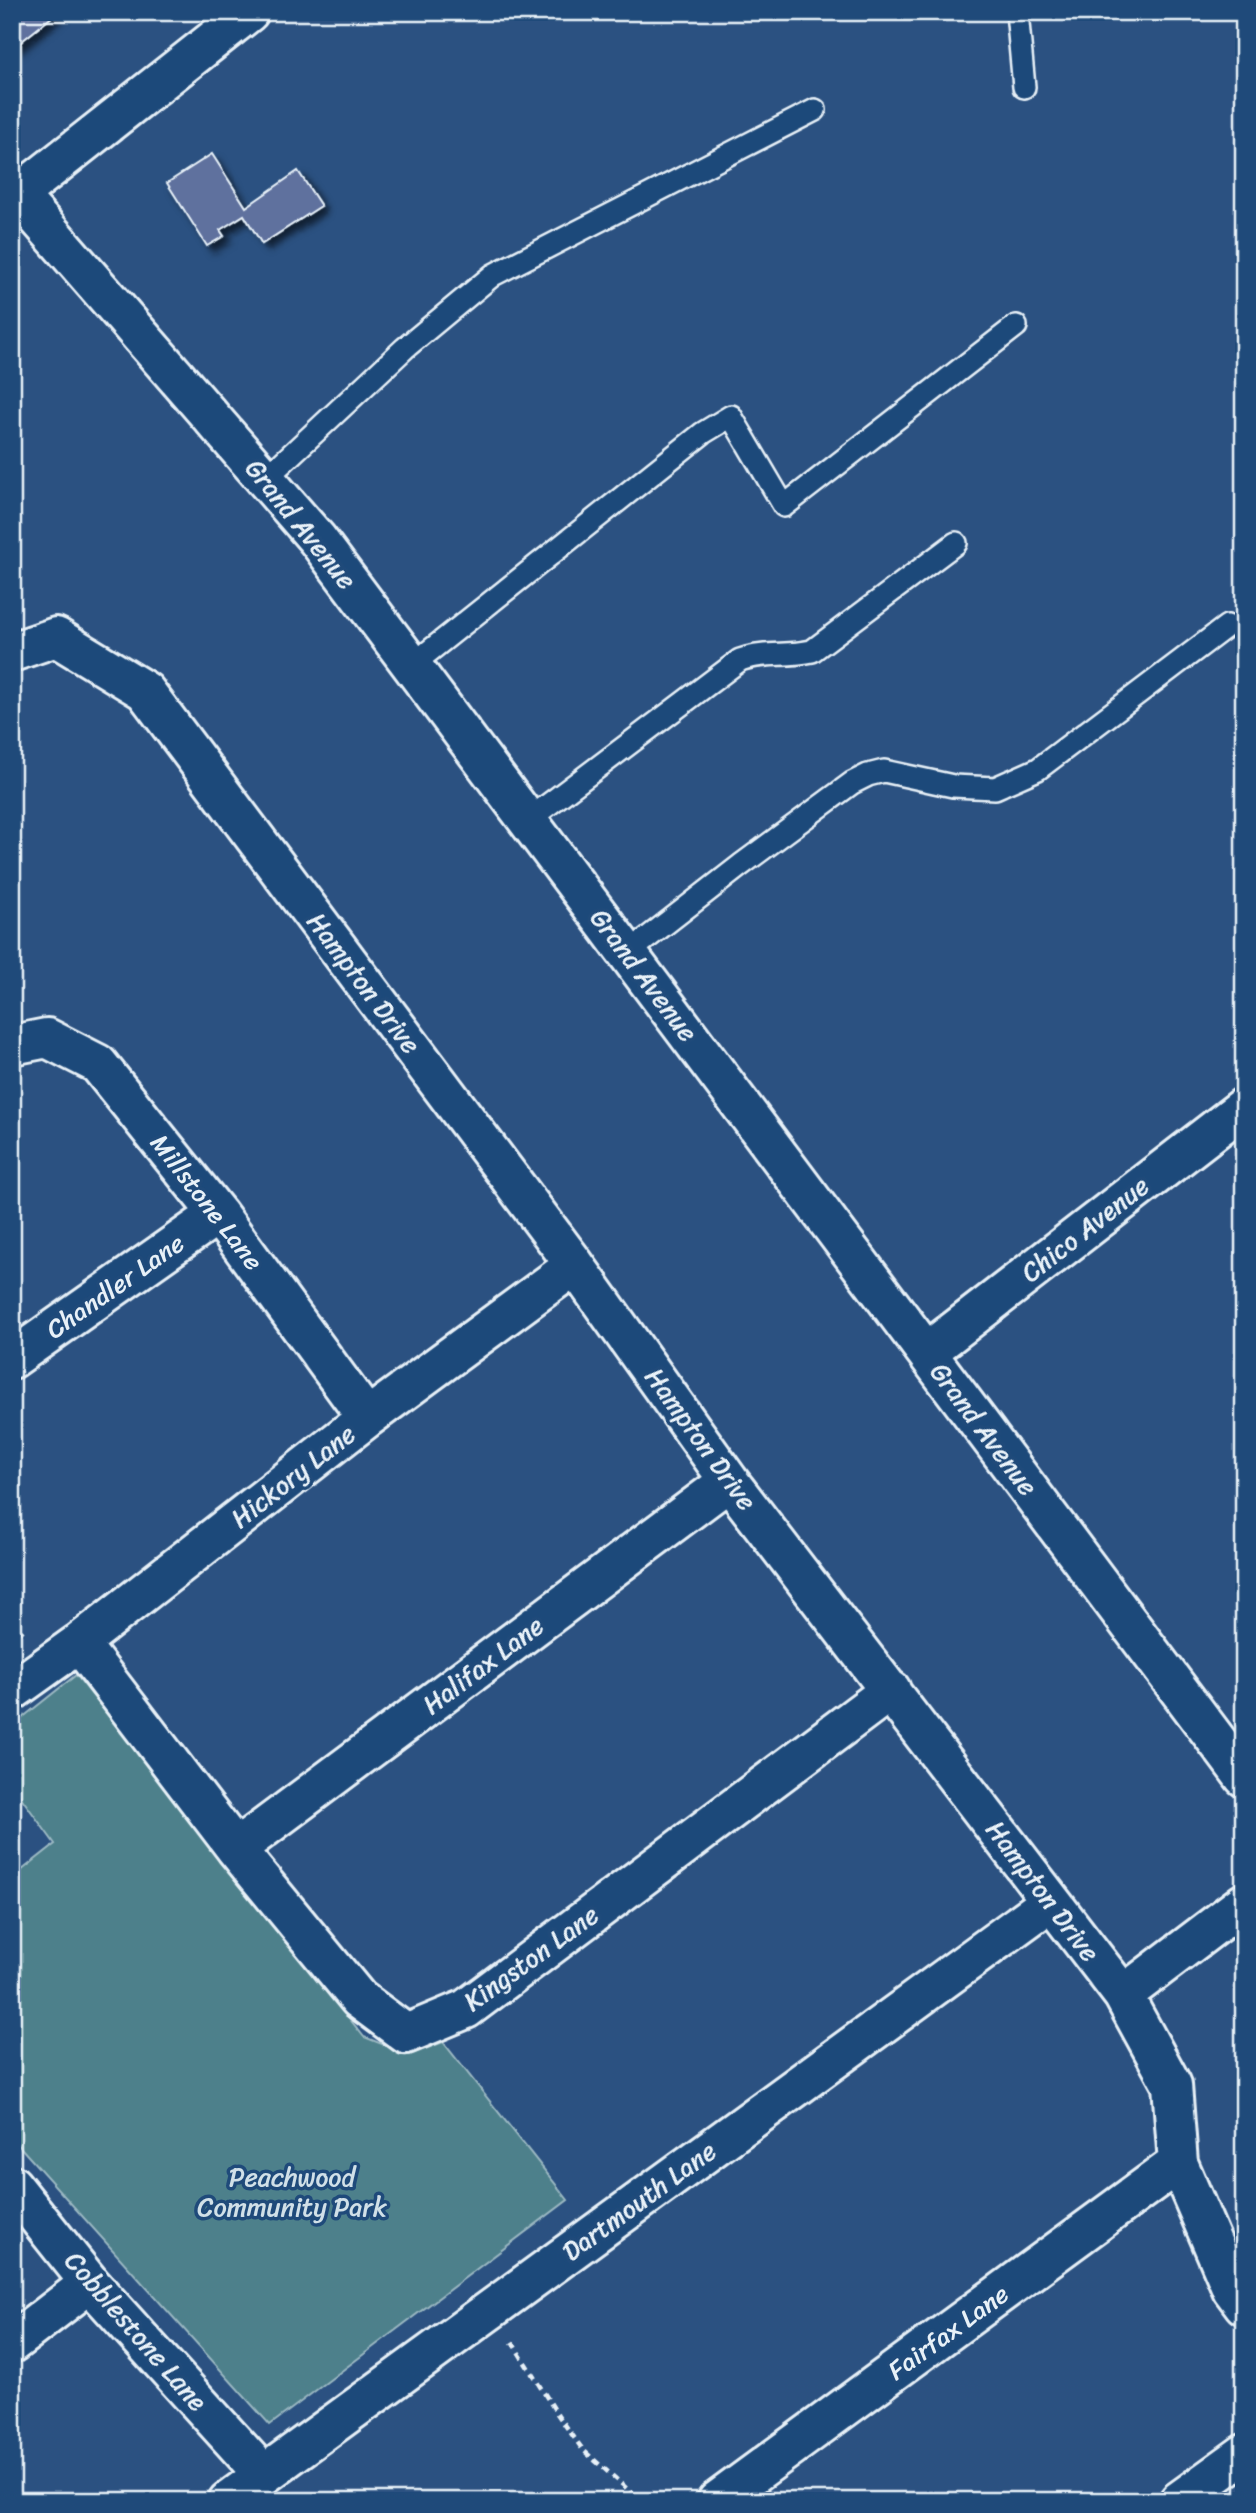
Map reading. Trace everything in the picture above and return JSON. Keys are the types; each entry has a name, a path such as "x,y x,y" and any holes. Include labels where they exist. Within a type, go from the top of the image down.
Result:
{"street":[{"path":"14,194 249,12"},
{"name":"Grand Avenue","path":"14,194 317,539 1244,1777"},
{"name":"Hampton Drive","path":"12,652 56,637 145,691 575,1265 729,1481 891,1690 1049,1902 1123,1995 1172,2085 1178,2164 1232,2290 1244,2305"},
{"name":"Millstone Lane","path":"12,1045 47,1038 98,1064 218,1214 367,1418"},
{"name":"Chico Avenue","path":"926,1352 1244,1107"},
{"name":"Chandler Lane","path":"12,1359 218,1214"},
{"name":"Hickory Lane","path":"12,1691 79,1643 367,1418 575,1265"},
{"name":"Halifax Lane","path":"236,1849 729,1481"},
{"name":"Kingston Lane","path":"79,1643 236,1849 359,1999 406,2034 466,2009 891,1690"},
{"name":"Dartmouth Lane","path":"228,2501 1049,1902"},
{"path":"1123,1995 1244,1903"},
{"name":"Fairfax Lane","path":"717,2501 1178,2164"},
{"name":"Cobblestone Lane","path":"12,2185 90,2283 263,2474"},
{"path":"12,2343 90,2283"},
{"path":"1179,2501 1244,2454"}],"lane":[{"path":"1017,12 1024,88"},
{"path":"265,479 405,348 493,275 815,110"},
{"path":"412,664 703,433 731,416 784,506 1016,326"},
{"path":"528,820 740,660 759,654 792,656 812,651 956,544"},
{"path":"628,953 852,783 884,771 953,786 978,788 995,788 1014,781 1038,769 1227,626"}],"path":[{"path":"491,2308 558,2415 583,2449 641,2501"}],"green space":[{"name":"Peachwood Community Park","path":"76,1675 364,2037 410,2055 443,2042 568,2200 270,2425 12,2138 12,1878 55,1844 12,1785 12,1726"}],"building":[{"path":"12,12 58,12 12,49"},
{"path":"212,154 246,207 298,171 321,206 262,244 244,215 220,230 224,236 207,246 167,183"}]}
